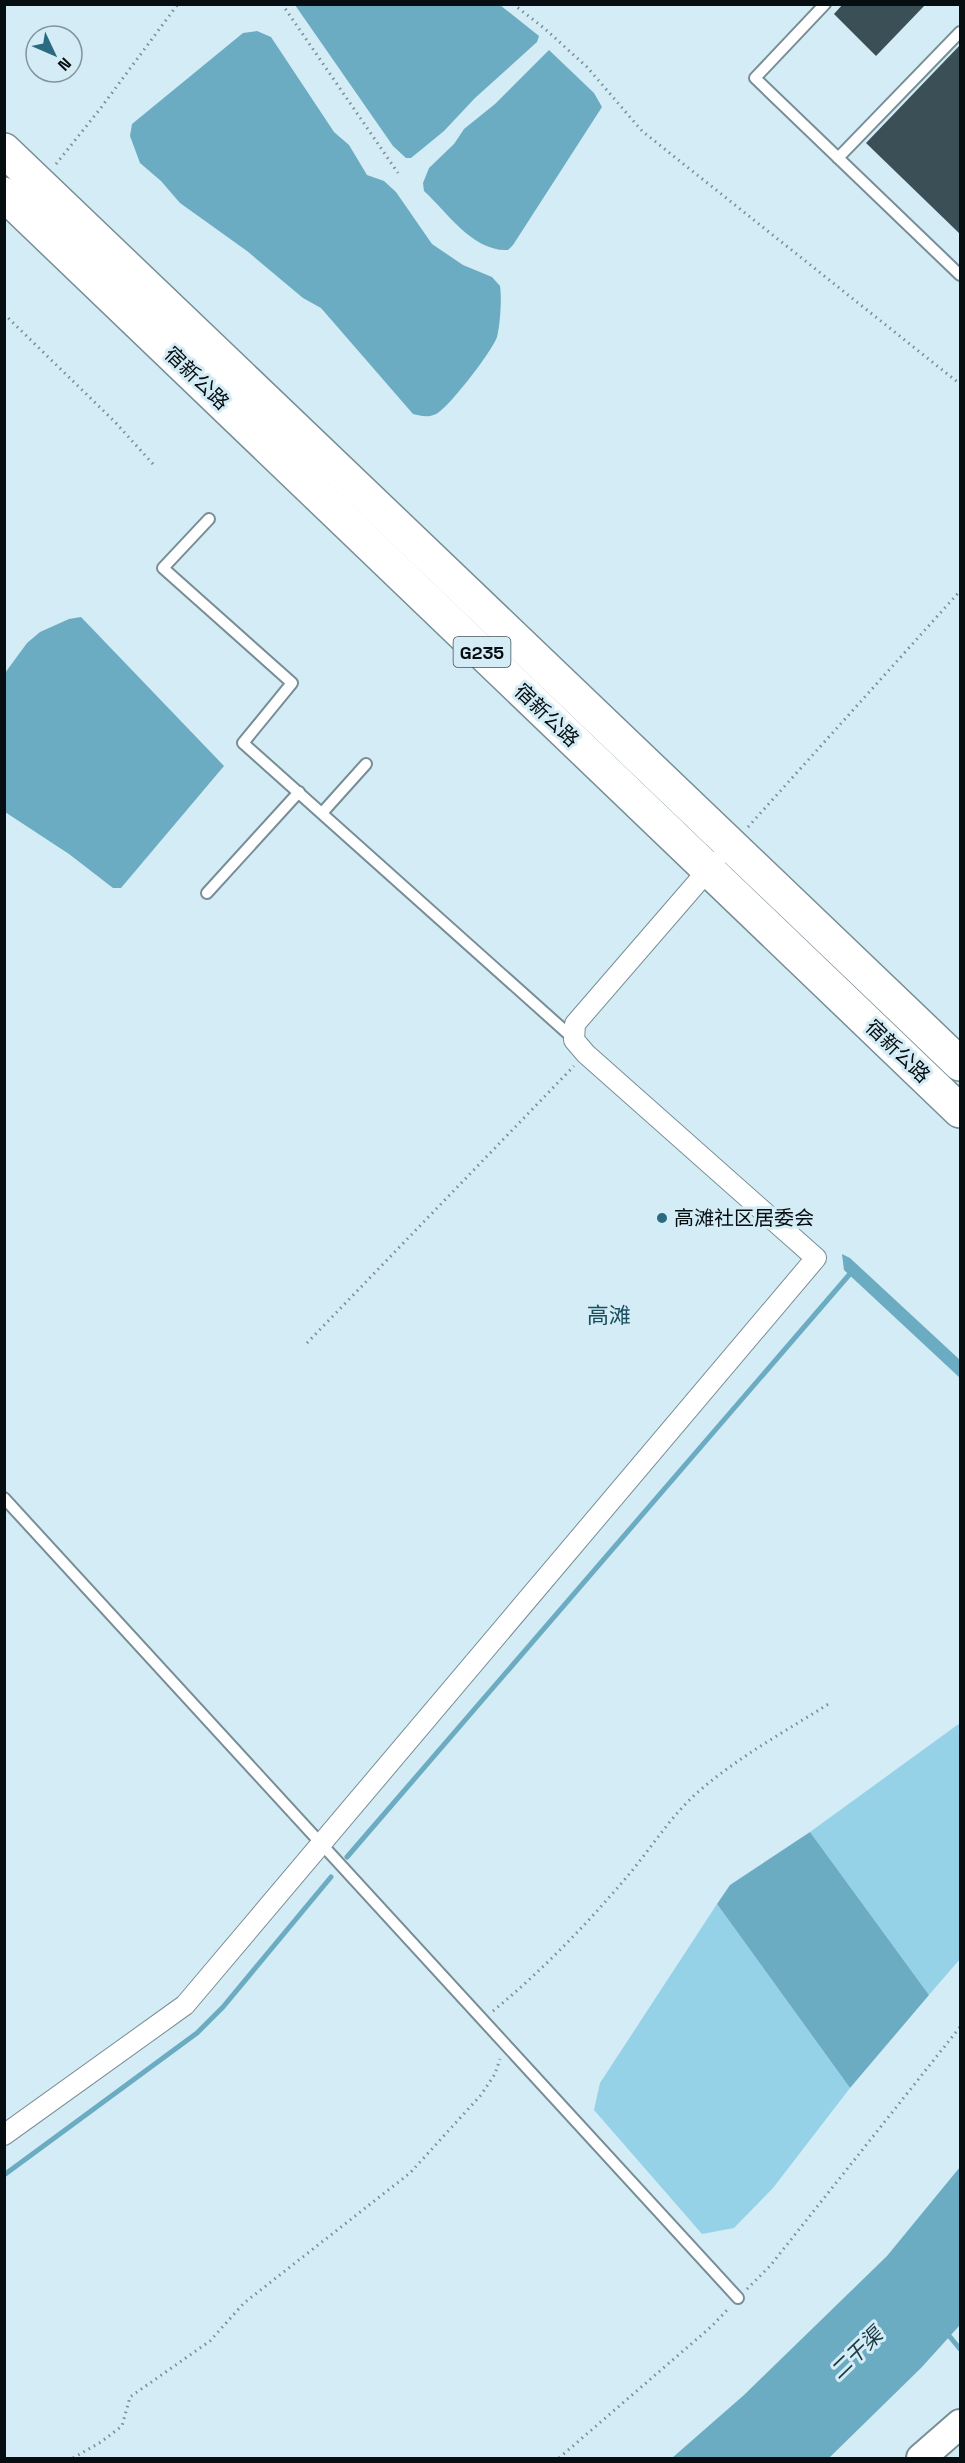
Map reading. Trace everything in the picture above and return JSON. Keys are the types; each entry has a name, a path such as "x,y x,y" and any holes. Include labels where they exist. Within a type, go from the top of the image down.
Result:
{"highway":[{"name":"宿新公路","path":"4,150 719,857 960,1110"},
{"name":"宿新公路","path":"4,194 719,857 960,1064"}],"main road":[{"path":"921,2458 960,2424"}],"street":[{"path":"4,2134 185,2005 816,1258 580,1047 574,1024 719,857"}],"lane":[{"path":"825,4 755,78 960,275"},
{"path":"838,158 960,32"},
{"path":"208,519 163,568 292,684 243,742 580,1047"},
{"path":"322,813 366,764"},
{"path":"207,893 299,792"},
{"path":"4,1498 738,2298"}],"path":[{"path":"39,184 100,109 178,4"},
{"path":"282,4 398,173"},
{"path":"513,4 544,28 587,67 642,130 960,384"},
{"path":"4,314 115,422 153,464"},
{"path":"719,857 960,591"},
{"path":"307,1343 580,1047"},
{"path":"483,2019 519,1990 585,1925 648,1851 675,1814 698,1792 732,1766 830,1703"},
{"path":"559,2458 712,2326 770,2266 960,2027"},
{"path":"73,2458 101,2442 122,2426 130,2397 210,2341 244,2303 410,2173 481,2095 495,2074 505,2043"}],"shaded area":[{"path":"960,1723 960,1959 929,1995 810,1832"},
{"path":"717,1904 850,2088 773,2188 734,2228 702,2234 594,2110 600,2083"}],"water":[{"path":"295,5 500,5 539,36 537,42 475,98 444,131 411,158 406,158 393,146"},
{"path":"257,31 271,37 334,132 349,145 367,175 384,181 396,192 432,244 463,265 492,277 500,286 500,319 494,344 460,391 436,414 422,416 413,414 321,308 303,298 247,251 180,203 161,181 140,163 130,136 132,124 243,33"},
{"path":"549,50 594,93 602,107 513,245 508,250 495,249 483,245 462,229 424,191 423,183 429,168 454,144 464,129 495,104"},
{"path":"81,617 224,766 121,888 113,888 69,854 5,812 5,673 27,643 40,632 69,619"},
{"path":"842,1254 850,1258 960,1360 960,1378 844,1270"},
{"path":"810,1832 929,1995 850,2088 717,1904 730,1885"},
{"name":"二干渠","path":"960,2167 960,2325 921,2368 829,2458 672,2458 744,2395 887,2256"}],"building":[{"path":"843,4 926,4 876,56 834,14"},
{"path":"960,45 960,234 866,143"}],"waterway":[{"path":"347,1857 849,1275"},
{"path":"4,2175 197,2033 223,2007 331,1877"},
{"path":"946,2332 960,2349"}],"place":[{"name":"高滩社区居委会","path":"662,1218"}],"district":[{"name":"高滩","path":"609,1315"}]}
